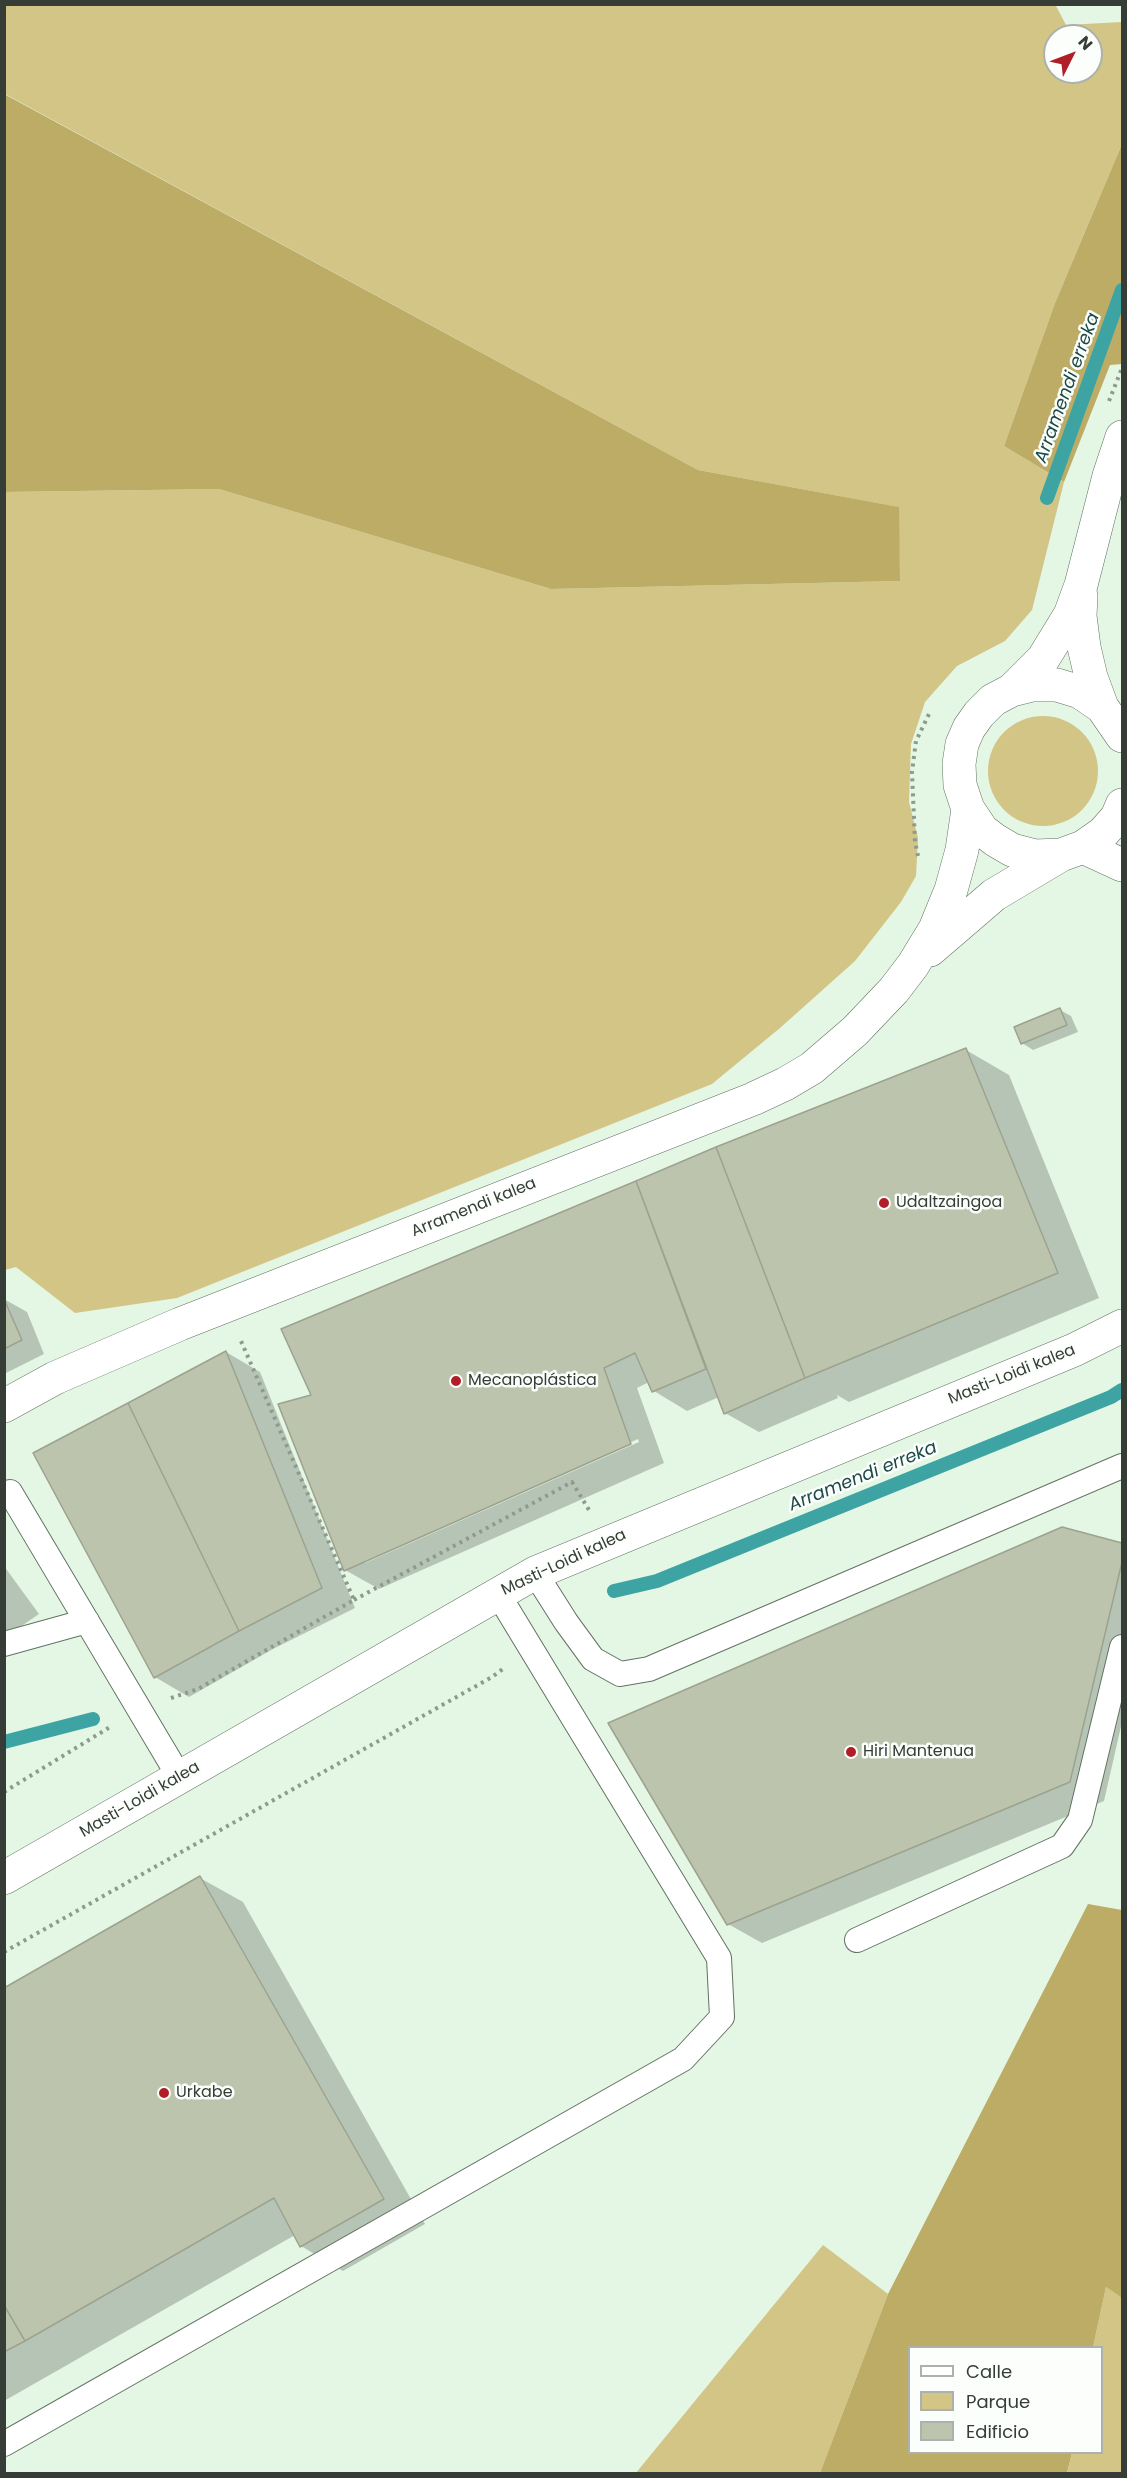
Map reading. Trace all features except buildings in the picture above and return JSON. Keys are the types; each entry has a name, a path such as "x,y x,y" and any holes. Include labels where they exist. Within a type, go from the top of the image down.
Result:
{"street":[{"path":"1012,690 1035,668 1055,643 1070,615 1081,585 1109,476 1122,437"},
{"path":"1081,585 1080,616 1084,647 1091,677 1102,707"},
{"path":"1122,736 1120,729 1102,707 1080,692 1058,685 1032,685 1012,690 993,700 979,714 962,744 958,764 960,785 968,809 982,830 995,840 1012,850 1035,856 1072,851 1122,865"},
{"name":"Arramendi kalea","path":"913,965 994,895 1103,833 1117,817 1122,805"},
{"name":"Arramendi kalea","path":"4,1406 55,1378 180,1324 753,1099 812,1068 855,1031 894,990 913,965 935,929 951,890 962,850 968,809"},
{"name":"Masti-Loidi kalea","path":"4,1878 535,1574 1074,1350 1122,1326"}],"lane":[{"path":"535,1574 593,1659 620,1674 649,1669 1122,1466"},
{"path":"10,1492 180,1778"},
{"path":"4,2444 683,2059 722,2017 719,1958 498,1594"},
{"path":"4,1644 87,1621"},
{"path":"857,1940 1062,1846 1080,1820 1122,1647"}],"path":[{"path":"1106,408 1122,368"},
{"path":"920,865 915,842 912,772 916,741 936,706"},
{"path":"4,1792 139,1709 198,1689 354,1600 238,1332"}],"green space":[{"path":"1055,4 1065,24 1043,24 1043,84 1103,84 1103,24 1085,24 1122,22 1122,144 1055,303 1004,446 1064,482 1032,610 1005,641 957,666 925,702 911,744 909,802 918,838 916,876 901,902 855,961 780,1028 712,1084 177,1298 75,1313 16,1267 5,1270 5,492 219,489 551,589 900,581 898,507 698,470 5,94 5,5"},
{"path":"1043,716 1064,720 1082,732 1094,750 1098,771 1094,792 1082,810 1064,822 1043,826 1022,822 1004,810 992,792 988,771 992,750 1004,732 1022,720"},
{"path":"823,2245 888,2294 820,2473 635,2474"},
{"path":"1106,2287 1122,2298 1122,2473 1067,2474 1072,2454 1103,2454 1103,2346 1093,2346"}],"shaded area":[{"path":"4,94 698,470 899,507 900,581 551,589 219,489 5,492"},
{"path":"1122,144 1122,364 1110,365 1064,482 1004,446 1055,303"},
{"path":"1088,1904 1122,1910 1122,2298 1106,2287 1093,2346 908,2346 908,2454 1072,2454 1067,2473 820,2473 888,2294"}],"waterway":[{"name":"Arramendi erreka","path":"1047,498 1122,290"},
{"name":"Arramendi erreka","path":"614,1591 657,1581 1111,1397 1122,1390"},
{"name":"Arramendi erreka","path":"4,1742 93,1719"}],"place":[{"name":"Udaltzaingoa","path":"884,1203"},
{"name":"Mecanoplástica","path":"456,1381"},
{"name":"Hiri Mantenua","path":"851,1752"},
{"name":"Urkabe","path":"164,2093"}]}
